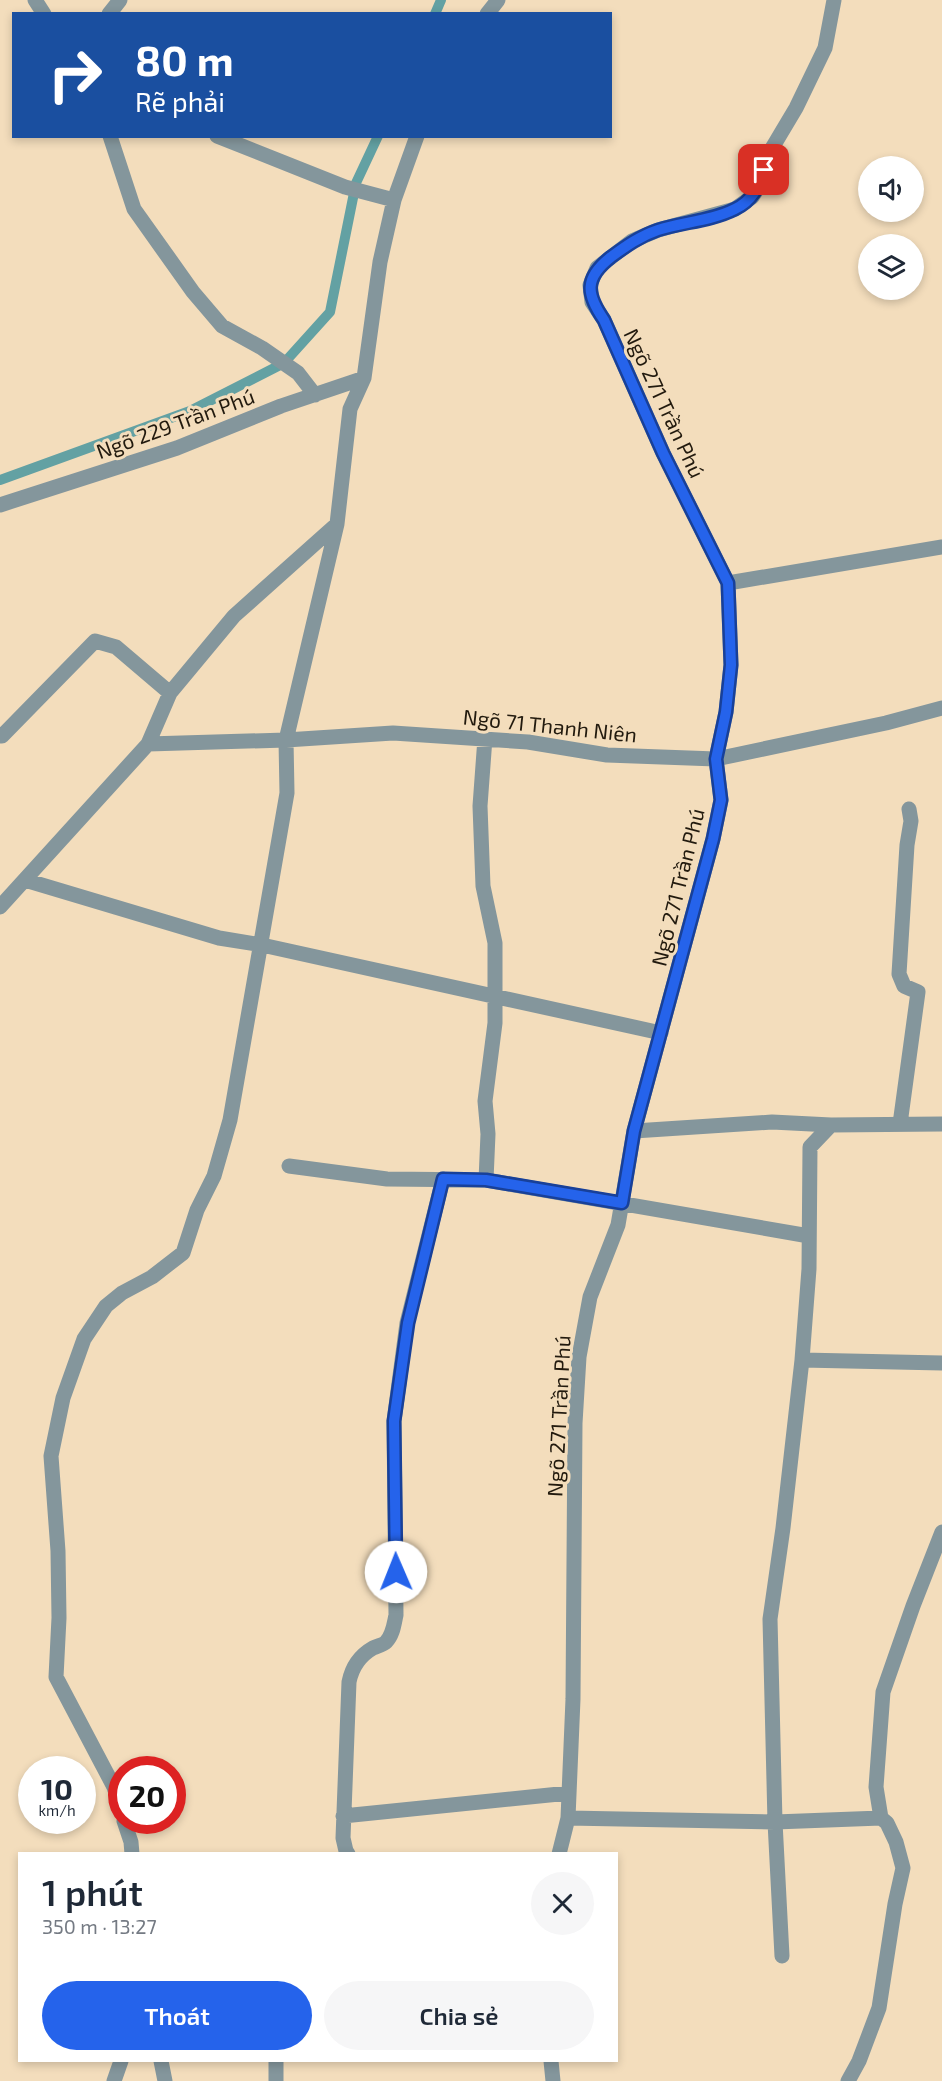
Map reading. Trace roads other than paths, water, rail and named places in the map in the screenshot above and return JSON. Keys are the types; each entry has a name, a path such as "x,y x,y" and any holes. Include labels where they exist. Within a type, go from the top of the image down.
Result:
{"street":[{"path":"111,12 120,0"},
{"path":"489,12 498,0"},
{"name":"Ngõ 271 Trần Phú","path":"560,1852 568,1818 573,1699 575,1423 579,1357 590,1297 618,1225 634,1131 713,839 721,800 716,759 726,712 731,665 728,583 663,453 604,320 592,302 590,285 597,268 632,241 658,230 735,209 752,197 760,184 768,155 796,108 825,48 834,0"},
{"path":"111,138 135,209 194,292 222,326 262,348 298,373 315,395"},
{"path":"222,138 345,187 386,198"},
{"path":"108,1776 56,1677 59,1618 58,1551 51,1456 63,1398 84,1339 106,1306 122,1293 152,1277 183,1253 197,1210 214,1176 230,1120 287,793 286,740 337,524 350,409 364,378 380,262 386,198 416,138"},
{"name":"Ngõ 229 Trần Phú","path":"0,505 177,448 364,378"},
{"path":"0,907 148,744 170,693 234,616 337,524"},
{"path":"728,583 942,547"},
{"path":"0,736 95,641 116,647 170,693"},
{"name":"Ngõ 71 Thanh Niên","path":"148,744 286,740 393,733 528,742 607,755 716,759 886,723 942,708"},
{"path":"485,738 480,806 483,886 495,943 495,1023 485,1101 488,1134 486,1180"},
{"path":"900,1124 918,992 904,986 899,974 909,809"},
{"path":"25,879 219,938 262,945 661,1033"},
{"path":"634,1131 772,1122 831,1125 942,1124"},
{"path":"782,1956 775,1822 770,1619 802,1360 809,1269 810,1147 831,1125"},
{"path":"290,1166 387,1179 486,1180 809,1236"},
{"path":"347,1852 342,1838 349,1682 351,1671 360,1657 386,1643 393,1632 396,1615 394,1421 408,1323 443,1179"},
{"path":"802,1360 942,1363"},
{"path":"848,2081 859,2061 879,2008 895,1904 903,1868 896,1842 887,1823 881,1818 876,1786 883,1692 942,1532"},
{"path":"343,1816 569,1793"},
{"path":"568,1818 775,1822 881,1818"},
{"path":"128,1834 132,1852"},
{"path":"114,2081 121,2062"},
{"path":"161,2062 165,2081"},
{"path":"276,2062 276,2081"},
{"path":"551,2062 553,2081"}],"waterway":[{"path":"436,12 441,0"},
{"path":"0,480 190,411 284,363 330,312 356,183 377,138"}]}
